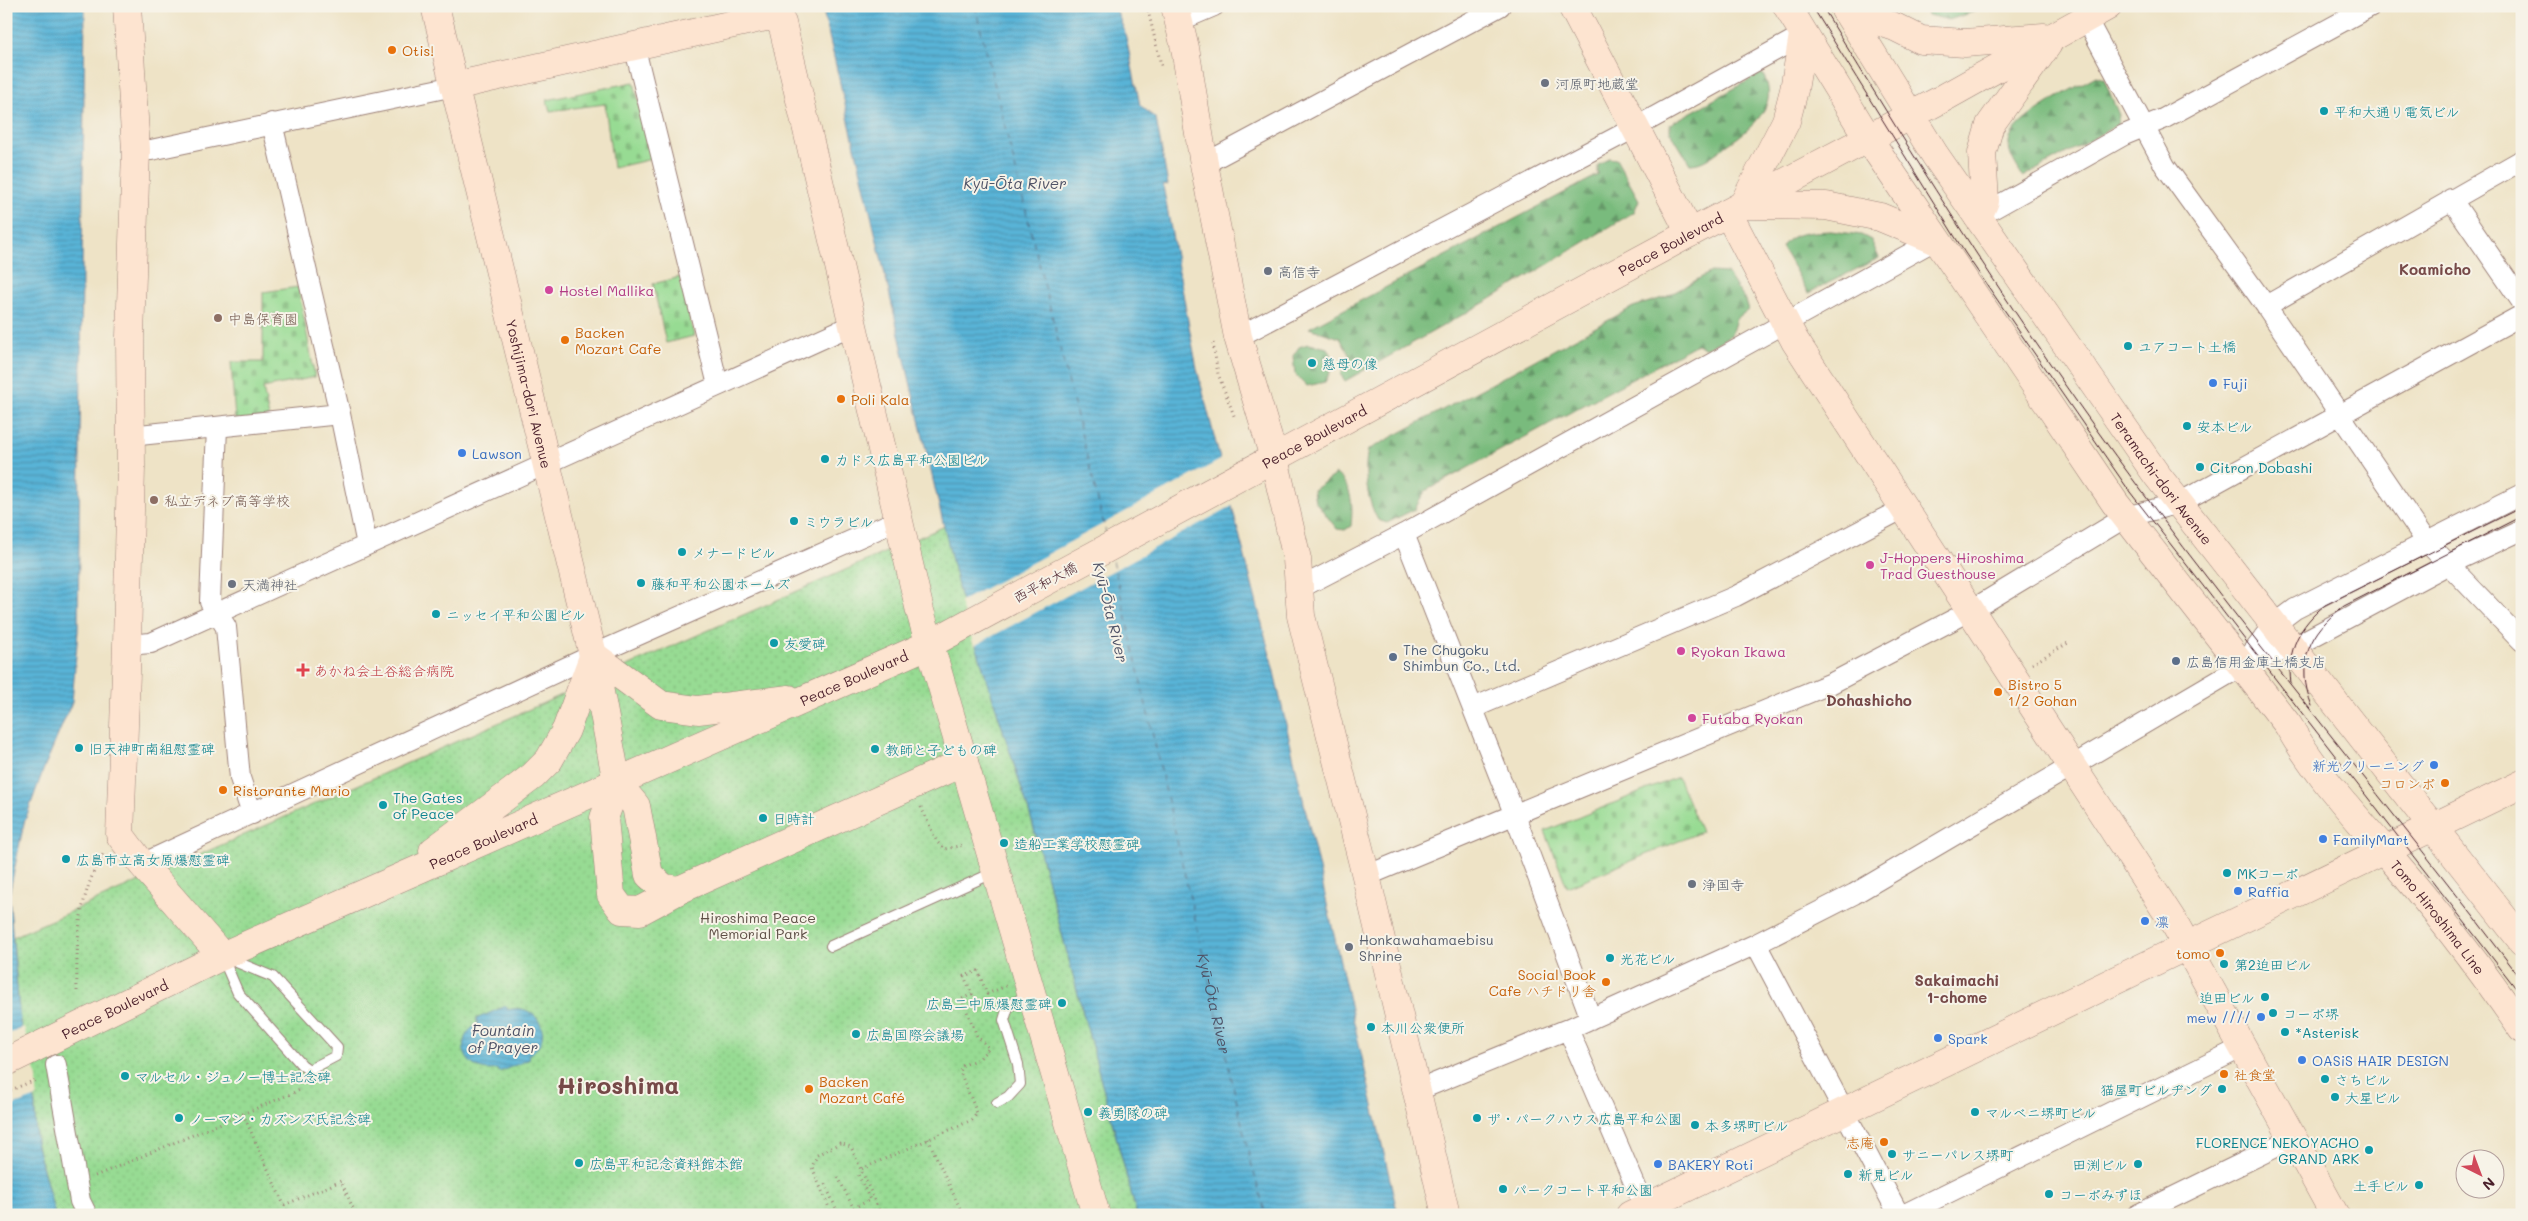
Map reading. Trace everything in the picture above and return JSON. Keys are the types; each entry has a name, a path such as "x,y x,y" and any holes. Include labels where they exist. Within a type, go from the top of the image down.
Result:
{"street":[{"path":"127,6 136,150 130,337 127,645 120,835 142,864 222,956"},
{"name":"Yoshijima-dori Avenue","path":"435,6 593,655 618,783"},
{"path":"1214,6 1177,14 1204,164 1238,337 1274,458 1297,559 1301,616 1366,876 1446,1215"},
{"path":"1204,164 1500,6"},
{"path":"1572,6 1690,232"},
{"path":"1568,1029 1641,1212 1844,1111 2384,850 2359,822 2304,752 2288,725 2126,518 1935,240 1868,138 1803,35 1787,6"},
{"path":"1978,217 2048,177 2371,6"},
{"path":"1847,8 1895,27 1921,40 1965,43 2053,37"},
{"name":"Teramachi-dori Avenue","path":"1847,8 1910,116 2156,474 2432,826"},
{"path":"2097,12 2144,127 2165,166 2266,306 2426,541 2522,641"},
{"name":"Peace Boulevard","path":"1232,481 1690,232 1910,116 2097,12"},
{"path":"136,150 151,150 454,86 770,16 782,23 898,520 930,644 996,871 1022,992 1096,1215"},
{"path":"1238,337 1636,127 1803,35"},
{"path":"1736,209 1786,121 1794,90 1803,35"},
{"path":"1978,217 1985,201 1982,153 1990,125 2053,37"},
{"path":"634,45 718,385"},
{"path":"272,123 340,414 368,545"},
{"path":"2266,306 2450,199 2522,160"},
{"path":"2450,199 2522,302"},
{"path":"1736,209 1826,206 1885,218 1935,240"},
{"path":"1736,209 1795,341 2073,766 2187,945 2335,1215"},
{"path":"1298,589 1404,534 1935,240"},
{"path":"1366,876 1514,813 1832,683 1970,611 2126,518 2178,503 2341,416 2522,315"},
{"path":"127,645 151,643 852,325"},
{"path":"130,436 340,414"},
{"path":"217,427 210,602 226,626 240,778 252,814"},
{"name":"西平和大橋","path":"964,626 1232,481"},
{"path":"2242,666 2275,624 2295,609 2522,494"},
{"path":"1473,708 1736,596 1904,508"},
{"path":"142,864 593,655 898,520"},
{"path":"1416,1092 1568,1029 1756,944 1854,894 2242,666 2293,647 2447,565 2522,530"},
{"path":"1404,534 1514,813 1591,1018"},
{"name":"Peace Boulevard","path":"6,1062 222,956 817,696 930,644 964,626"},
{"path":"593,655 661,705 698,710 817,696"},
{"path":"398,878 533,776 549,760 566,730 593,655"},
{"path":"618,783 604,818 612,895 622,910 640,911 679,890 964,762"},
{"path":"618,783 636,806 649,876 664,888 679,890"},
{"name":"Tomo Hiroshima Line","path":"2522,784 2384,850 2491,983 2522,1029"},
{"path":"2432,826 2522,941"},
{"path":"1756,944 1899,1215"},
{"path":"1903,1215 2243,1047"},
{"path":"56,1065 80,1201 87,1215"},
{"path":"2137,1215 2294,1138"}],"lane":[{"path":"832,946 996,871"},
{"path":"222,956 274,977 338,1047 336,1056 309,1070 302,1065 238,993 222,956"},
{"path":"997,1103 1008,1097 1020,1084 1018,1064 1004,1020 1008,1007 1020,1000 1022,992"}],"path":[{"path":"2013,676 2068,643"},
{"path":"920,804 937,842 944,849 966,844"},
{"path":"77,992 76,960 83,896 95,867 104,853"},
{"path":"862,1169 972,1120 977,1113 960,1072 962,1066 980,1058 989,1048 977,1036 962,999 972,994 964,976 978,971 987,994 1004,985 1022,992"},
{"path":"6,1092 41,1078"},
{"path":"77,1184 300,1090"},
{"path":"243,1114 287,1212"},
{"path":"928,1139 963,1215"},
{"path":"832,1215 812,1167 817,1155 840,1143 851,1146 881,1215"},
{"path":"825,1184 840,1215 870,1200 857,1172"},
{"path":"838,1177 857,1215"},
{"path":"284,1205 341,1181 356,1215"}],"green space":[{"path":"1925,6 1991,6 1949,20 1928,15"},
{"path":"1762,73 1767,85 1768,96 1760,116 1743,134 1711,157 1699,163 1690,164 1670,131 1670,124"},
{"path":"2096,76 2104,79 2119,115 2117,125 2023,177 2013,160 2009,147 2013,133 2032,114 2046,104"},
{"path":"634,82 652,159 613,168 605,104 550,111 547,100"},
{"path":"1609,158 1616,159 1639,200 1634,212 1489,300 1345,381 1340,374 1348,366 1349,354 1340,338 1309,328 1598,175 1598,165"},
{"path":"1831,231 1861,235 1871,240 1879,258 1808,293 1782,247 1797,235"},
{"path":"1711,272 1727,273 1745,300 1748,310 1736,319 1731,335 1706,349 1697,344 1425,491 1415,509 1387,523 1378,520 1371,504 1367,486 1368,450 1633,307 1666,297"},
{"path":"680,277 694,336 666,343 653,284"},
{"path":"298,287 315,377 263,388 269,417 235,420 231,362 263,362 263,292"},
{"path":"1308,344 1328,348 1332,361 1331,369 1325,382 1307,386 1295,374 1293,356 1299,347"},
{"path":"1336,474 1346,485 1351,497 1351,526 1345,530 1337,529 1315,501 1313,490"},
{"name":"Hiroshima Peace Memorial Park","path":"945,526 960,595 1031,818 1137,1215 55,1215 36,1142 34,1079 20,1022 13,937"},
{"path":"1678,777 1701,832 1567,887 1545,831"}],"water":[{"path":"6,6 85,6 78,631 72,702 44,768 24,823 9,895 20,1022 34,1079 36,1142 55,1215 6,1215"},
{"name":"Kyū-Ōta River","path":"822,6 1115,6 1125,33 1140,105 1156,119 1168,185 1163,186 1197,369 1272,663 1398,1215 1137,1215 1031,818 960,595"},
{"name":"Fountain of Prayer","path":"506,1006 508,1010 519,1009 528,1011 535,1016 542,1032 541,1040 537,1048 528,1055 530,1059 499,1072 497,1069 486,1070 477,1067 465,1055 465,1038 478,1024 476,1019"}],"pier":[{"path":"1222,459 1234,505 974,646 960,602"},
{"path":"24,1027 37,1078 37,1097 6,1108 6,1035"}],"ferry route":[{"path":"975,6 1106,533"},
{"path":"1113,561 1249,1155 1266,1215"}],"tram line":[{"path":"1812,6 1965,253 2130,492 2522,996"},
{"path":"1822,6 1974,250 2095,427 2184,548 2522,980"},
{"path":"2291,683 2291,660 2297,639 2308,621 2325,605 2522,507"},
{"path":"2312,706 2307,690 2305,662 2314,638 2332,616 2344,606 2522,516"}],"place":[{"name":"Otis!","path":"392,50"},
{"name":"河原町地蔵堂","path":"1545,83"},
{"name":"平和大通り電気ビル","path":"2324,111"},
{"name":"高信寺","path":"1268,271"},
{"name":"Hostel Mallika","path":"549,290"},
{"name":"中島保育園","path":"218,318"},
{"name":"Backen Mozart Cafe","path":"565,340"},
{"name":"ユアコート土橋","path":"2128,346"},
{"name":"慈母の像","path":"1312,363"},
{"name":"Fuji","path":"2213,383"},
{"name":"Poli Kala","path":"841,399"},
{"name":"安本ビル","path":"2187,426"},
{"name":"Lawson","path":"462,453"},
{"name":"カドス広島平和公園ビル","path":"825,459"},
{"name":"Citron Dobashi","path":"2200,467"},
{"name":"私立デネブ高等学校","path":"154,500"},
{"name":"ミウラビル","path":"794,521"},
{"name":"メナードビル","path":"682,552"},
{"name":"J-Hoppers Hiroshima Trad Guesthouse","path":"1870,565"},
{"name":"藤和平和公園ホームズ","path":"641,583"},
{"name":"天満神社","path":"232,584"},
{"name":"ニッセイ平和公園ビル","path":"436,614"},
{"name":"友愛碑","path":"774,643"},
{"name":"Ryokan Ikawa","path":"1681,651"},
{"name":"The Chugoku Shimbun Co., Ltd.","path":"1393,657"},
{"name":"広島信用金庫土橋支店","path":"2176,661"},
{"name":"あかね会土谷総合病院","path":"303,670"},
{"name":"Bistro 5 1/2 Gohan","path":"1998,692"},
{"name":"Futaba Ryokan","path":"1692,718"},
{"name":"旧天神町南組慰霊碑","path":"79,748"},
{"name":"教師と子どもの碑","path":"875,749"},
{"name":"新光クリーニング","path":"2434,765"},
{"name":"コロンボ","path":"2445,783"},
{"name":"Ristorante Mario","path":"223,790"},
{"name":"The Gates of Peace","path":"383,805"},
{"name":"日時計","path":"763,818"},
{"name":"FamilyMart","path":"2323,839"},
{"name":"造船工業学校慰霊碑","path":"1004,843"},
{"name":"広島市立高女原爆慰霊碑","path":"66,859"},
{"name":"MKコーポ","path":"2227,873"},
{"name":"浄国寺","path":"1692,884"},
{"name":"Raffia","path":"2238,891"},
{"name":"凛","path":"2145,921"},
{"name":"Honkawahamaebisu Shrine","path":"1349,947"},
{"name":"tomo","path":"2220,953"},
{"name":"光花ビル","path":"1610,958"},
{"name":"第2迫田ビル","path":"2224,964"},
{"name":"Social Book Cafe ハチドリ舎","path":"1606,982"},
{"name":"迫田ビル","path":"2265,997"},
{"name":"広島二中原爆慰霊碑","path":"1062,1003"},
{"name":"コーポ堺","path":"2273,1013"},
{"name":"mew ////","path":"2261,1017"},
{"name":"本川公衆便所","path":"1371,1027"},
{"name":"*Asterisk","path":"2285,1032"},
{"name":"広島国際会議場","path":"856,1034"},
{"name":"Spark","path":"1938,1038"},
{"name":"OASiS HAIR DESIGN","path":"2302,1060"},
{"name":"社食堂","path":"2224,1074"},
{"name":"マルセル・ジュノー博士記念碑","path":"125,1076"},
{"name":"さちビル","path":"2325,1079"},
{"name":"Backen Mozart Café","path":"809,1089"},
{"name":"猫屋町ビルヂング","path":"2222,1089"},
{"name":"大星ビル","path":"2335,1097"},
{"name":"義勇隊の碑","path":"1088,1112"},
{"name":"マルベニ堺町ビル","path":"1975,1112"},
{"name":"ノーマン・カズンズ氏記念碑","path":"179,1118"},
{"name":"ザ・パークハウス広島平和公園","path":"1477,1118"},
{"name":"本多堺町ビル","path":"1695,1125"},
{"name":"志庵","path":"1884,1142"},
{"name":"FLORENCE NEKOYACHO GRAND ARK","path":"2369,1150"},
{"name":"サニーパレス堺町","path":"1892,1154"},
{"name":"広島平和記念資料館本館","path":"579,1163"},
{"name":"BAKERY Roti","path":"1658,1164"},
{"name":"田渕ビル","path":"2138,1164"},
{"name":"新見ビル","path":"1848,1174"},
{"name":"土手ビル","path":"2419,1185"},
{"name":"パークコート平和公園","path":"1503,1189"},
{"name":"コーポみずほ","path":"2049,1194"}],"district":[{"name":"Koamicho","path":"2435,269"},
{"name":"Dohashicho","path":"1869,700"},
{"name":"Sakaimachi 1-chome","path":"1957,988"},
{"name":"Hiroshima","path":"618,1084"}]}
